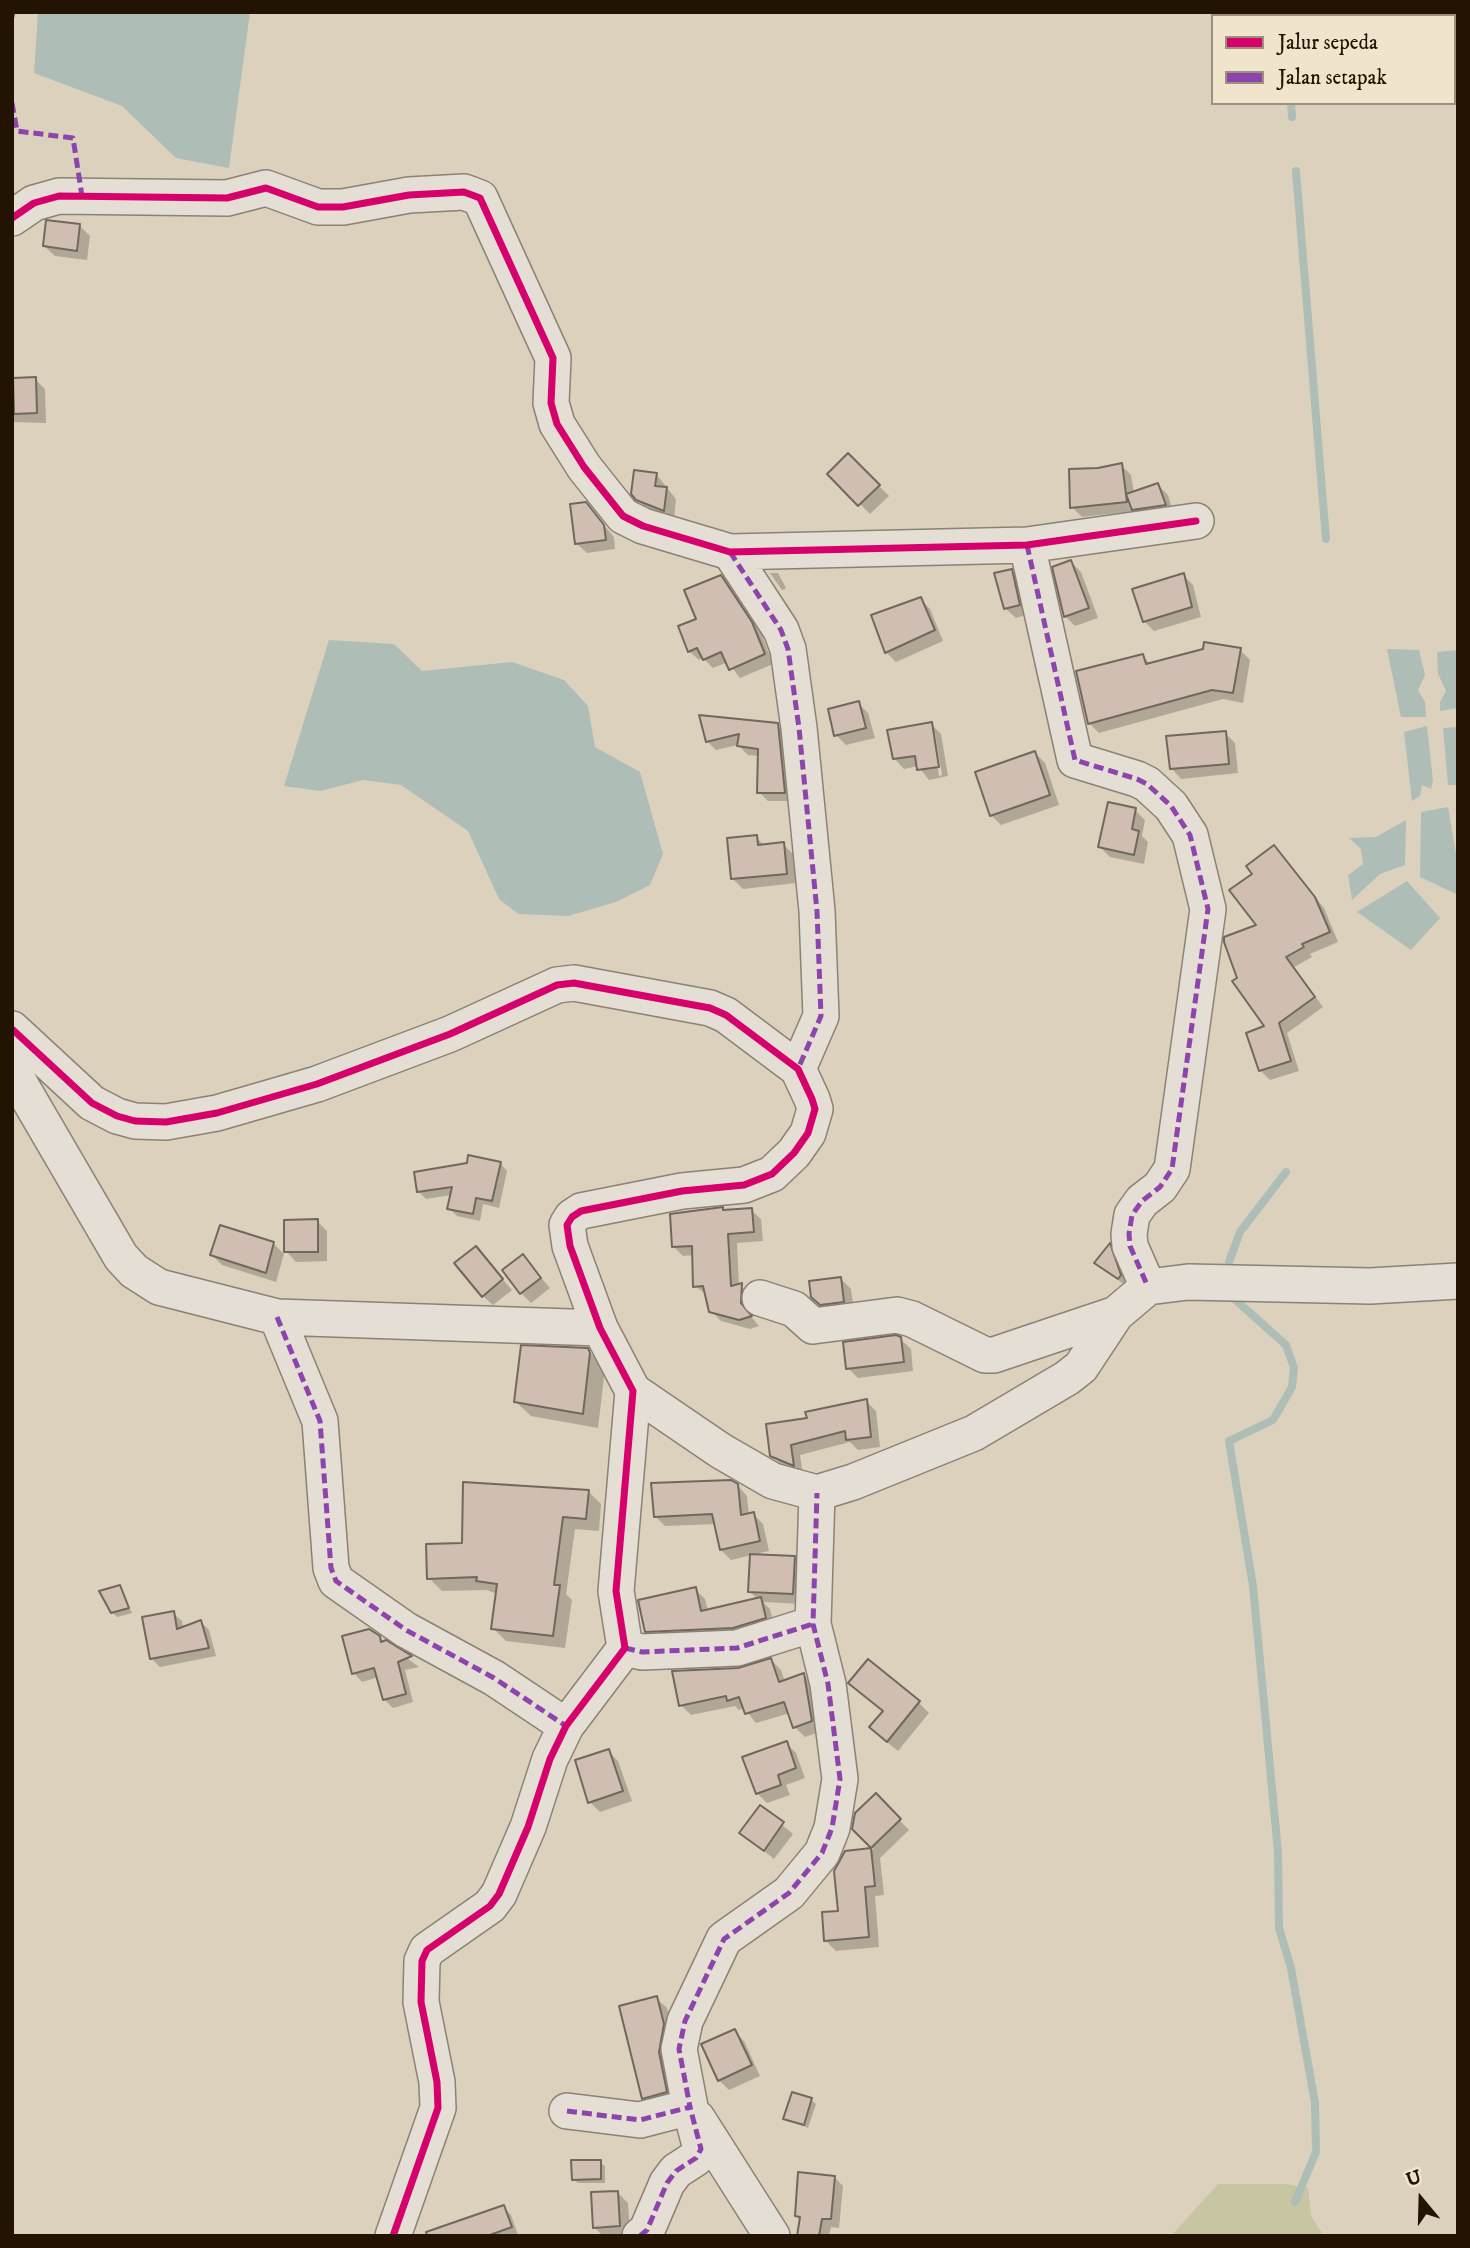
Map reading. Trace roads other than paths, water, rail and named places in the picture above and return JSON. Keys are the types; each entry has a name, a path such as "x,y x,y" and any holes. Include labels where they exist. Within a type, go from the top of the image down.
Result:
{"street":[{"path":"12,218 34,203 59,196 227,198 266,188 318,207 343,208 408,195 464,192 480,198 553,358 551,403 557,424 584,467 623,516 643,526 730,552 1027,545 1196,521"},
{"path":"1027,545 1075,760 1137,779 1171,806 1189,835 1208,909 1172,1169 1160,1187 1142,1201 1132,1214 1130,1247 1148,1287"},
{"path":"730,552 781,631 788,649 799,727 817,911 821,1016 798,1069"},
{"path":"12,1028 92,1103 117,1116 135,1121 166,1122 216,1113 317,1084 450,1034 546,989 566,984 710,1008 726,1015 798,1069 812,1100 813,1119 794,1153 772,1174 744,1185 682,1191 598,1207 572,1217 567,1234 600,1328 633,1391 721,1451 773,1481 817,1493 853,1482 974,1433 1068,1378 1081,1367 1116,1314 1148,1287 1224,1282 1370,1286 1458,1281"},
{"path":"12,1070 84,1198 121,1256 134,1271 159,1287 276,1317 600,1328"},
{"path":"760,1298 794,1309 813,1326 897,1315 925,1324 985,1354 994,1355 1116,1314"},
{"path":"276,1317 320,1421 331,1568 336,1581 406,1630 494,1678 566,1726"},
{"path":"393,2236 438,2108 435,2065 421,2002 422,1961 427,1950 489,1906 499,1894 528,1827 550,1759 566,1726 625,1648 616,1591 633,1391"},
{"path":"640,2236 647,2230 667,2183 676,2171 696,2158 701,2148 679,2049 685,2021 724,1939 789,1893 822,1853 832,1828 840,1779 828,1684 813,1624 817,1493"},
{"path":"625,1648 642,1652 725,1650 813,1624"},
{"path":"566,2111 640,2120 690,2106"},
{"path":"690,2106 772,2236"}],"waterway":[{"path":"1291,105 1292,117"},
{"path":"1296,171 1326,539"},
{"path":"1228,1273 1229,1262 1240,1232 1286,1172"},
{"path":"1230,1295 1286,1345 1294,1368 1292,1387 1273,1420 1229,1441 1253,1586 1278,1852 1279,1928 1291,1968 1315,2103 1316,2152 1295,2202"}]}
